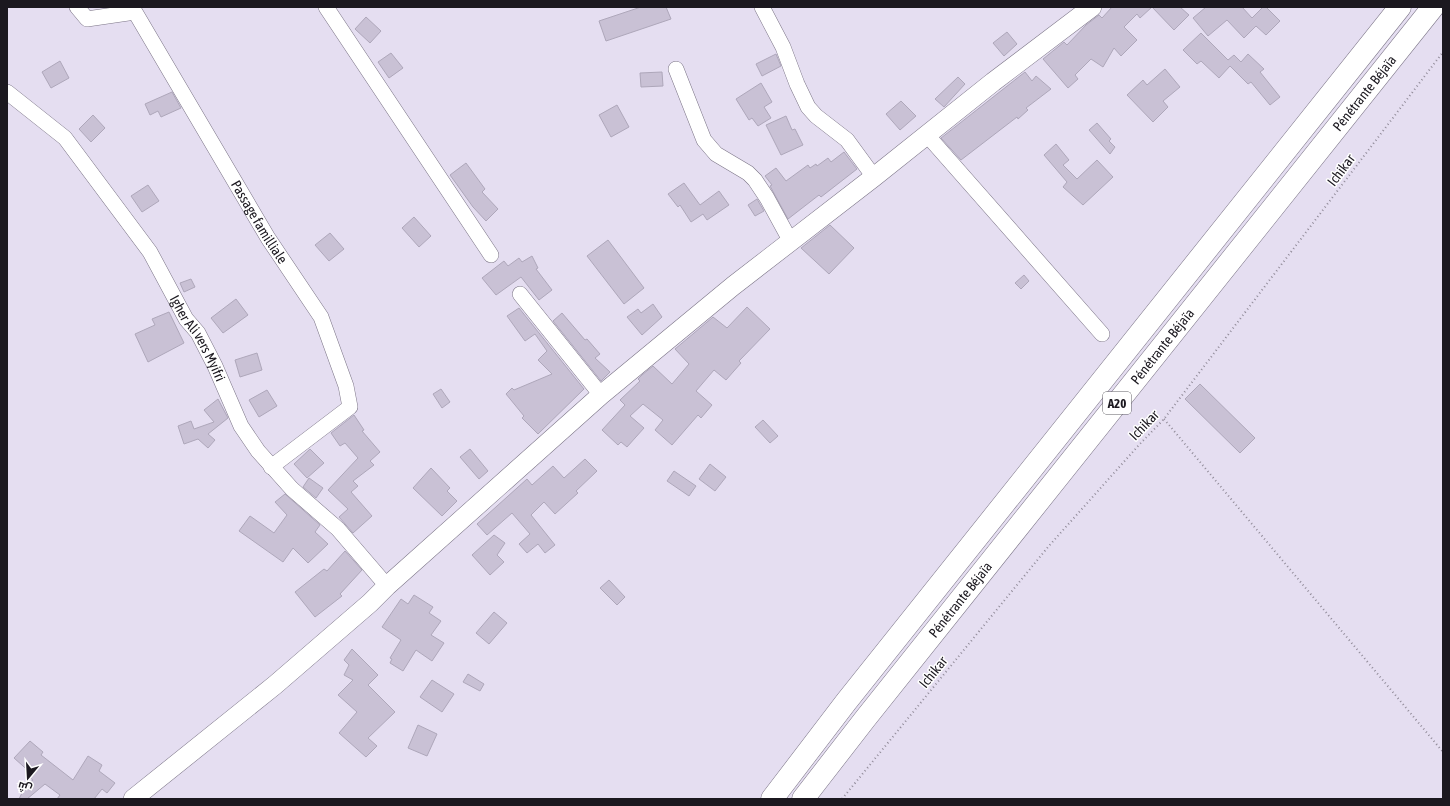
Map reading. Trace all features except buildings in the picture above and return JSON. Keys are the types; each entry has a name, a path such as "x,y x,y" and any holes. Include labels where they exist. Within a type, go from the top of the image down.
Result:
{"highway":[{"name":"Pénétrante Béjaïa","path":"772,799 851,696 1400,7"},
{"name":"Pénétrante Béjaïa","path":"803,799 870,712 1432,7"}],"main road":[{"path":"133,799 275,685 370,603 387,586 602,395 733,286 1092,7"}],"street":[{"name":"Passage familliale","path":"77,7 87,19 135,12 268,238 321,317 346,386 350,407 272,467"},
{"path":"326,7 427,161 491,255"},
{"path":"762,7 784,47 797,84 808,107 816,116 847,140 874,177"},
{"path":"676,69 704,140 716,154 748,173 755,180 767,198 791,242"},
{"name":"Igher Ali vers Myifri","path":"7,92 65,138 150,252 186,319 198,333 215,366 241,426 272,467 292,489 338,529 387,586"},
{"path":"927,135 1102,334"},
{"path":"520,294 602,395"}],"path":[{"name":"Ichikar","path":"842,799 1048,547 1164,419 1443,52"},
{"path":"1164,419 1443,752"}]}
